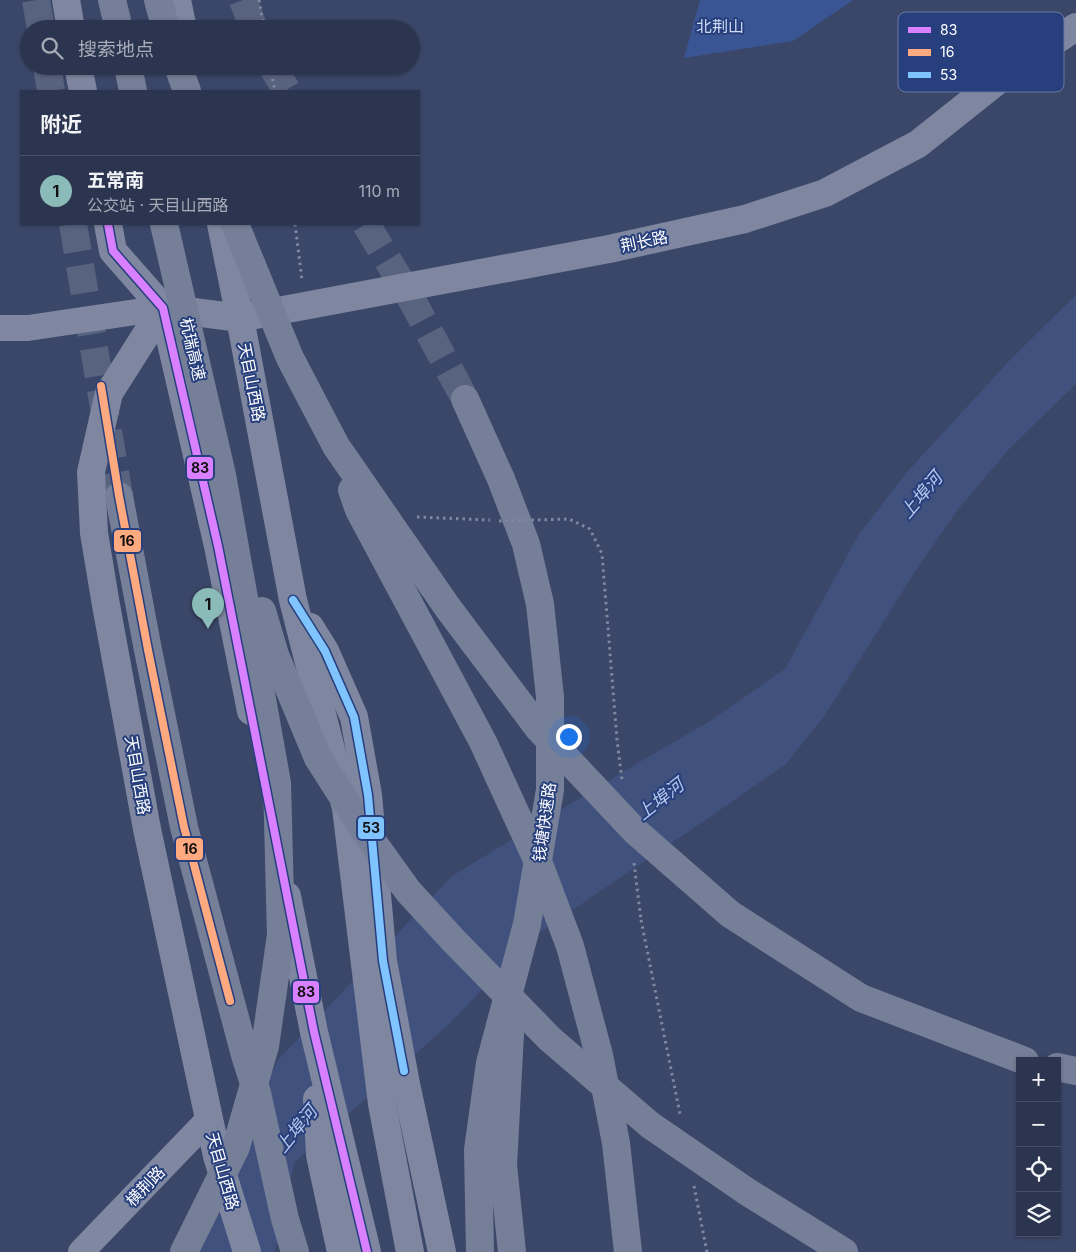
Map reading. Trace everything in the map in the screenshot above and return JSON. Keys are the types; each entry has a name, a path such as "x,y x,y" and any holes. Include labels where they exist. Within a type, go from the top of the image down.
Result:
{"highway":[{"path":"112,0 117,20"},
{"path":"158,0 164,20"},
{"path":"130,75 133,90"},
{"path":"181,75 187,90"},
{"name":"杭瑞高速","path":"164,225 222,475"},
{"path":"235,225 290,358 336,446 448,608 539,729 635,831 730,914 861,998 1016,1058"},
{"name":"钱塘快速路","path":"465,399 501,479 526,544 540,604 550,697 550,790 527,924 490,1063 478,1150 480,1252"},
{"path":"336,446 359,510 487,750 540,864 570,946 601,1065 616,1143 628,1252"},
{"path":"184,1252 236,1147 264,1046 281,935 277,783 222,475"},
{"path":"222,475 275,655 318,758 362,827 408,891 550,1039 650,1126 746,1191 844,1252"},
{"path":"120,496 148,650 184,827 245,1055 257,1093 285,1219 295,1252"},
{"path":"512,1252 503,1165 513,979"},
{"path":"1061,1068 1076,1071"}],"main road":[{"path":"66,0 69,20"},
{"path":"177,0 181,20"},
{"name":"荆长路","path":"1064,36 1076,28"},
{"path":"80,75 83,90"},
{"path":"192,75 195,90"},
{"name":"荆长路","path":"163,308 240,318 609,249 745,219 824,193 918,144 983,92"},
{"path":"108,225 113,250 163,308 218,546 314,1032 367,1252"},
{"name":"天目山西路","path":"220,225 240,318 293,600 346,808 373,955 406,1084 442,1252"},
{"name":"天目山西路","path":"163,308 109,393 91,472 94,533 148,829 209,1119 217,1156 247,1252"},
{"name":"天目山西路","path":"373,955 382,1104 410,1252"},
{"path":"314,1032 320,1154 341,1252"}],"street":[{"path":"0,328 28,328 163,308"},
{"name":"横荆路","path":"81,1252 209,1119"}],"path":[{"path":"259,0 262,20"},
{"path":"272,75 275,90"},
{"path":"295,225 305,306"},
{"path":"499,521 569,520 590,528 602,554 616,740 623,787"},
{"path":"634,863 642,920 681,1118"},
{"path":"694,1185 707,1252"}],"green space":[{"name":"北荆山","path":"700,0 853,0 793,41 684,58"}],"water":[{"name":"上埠河","path":"1076,295 1076,384 1010,448 959,508 916,570 825,715 786,764 534,936 449,1024 294,1163 280,1237 274,1252 174,1252 213,1187 279,1059 452,876 710,721 785,669 859,534 907,472 1010,360"}],"tunnel":[{"path":"36,0 39,20"},
{"path":"243,0 251,20"},
{"path":"48,75 51,90"},
{"path":"277,75 286,90"},
{"path":"73,225 119,496"},
{"path":"367,225 413,302 465,399"}],"transit line":[{"name":"83","path":"108,225 113,251 163,308 218,546 314,1032 367,1252"},
{"name":"16","path":"101,386 119,496 184,827 230,1001"},
{"name":"53","path":"293,600 325,651 354,717 368,795 383,961 404,1071"}],"place":[{"name":"五常南","path":"208,629"}]}
